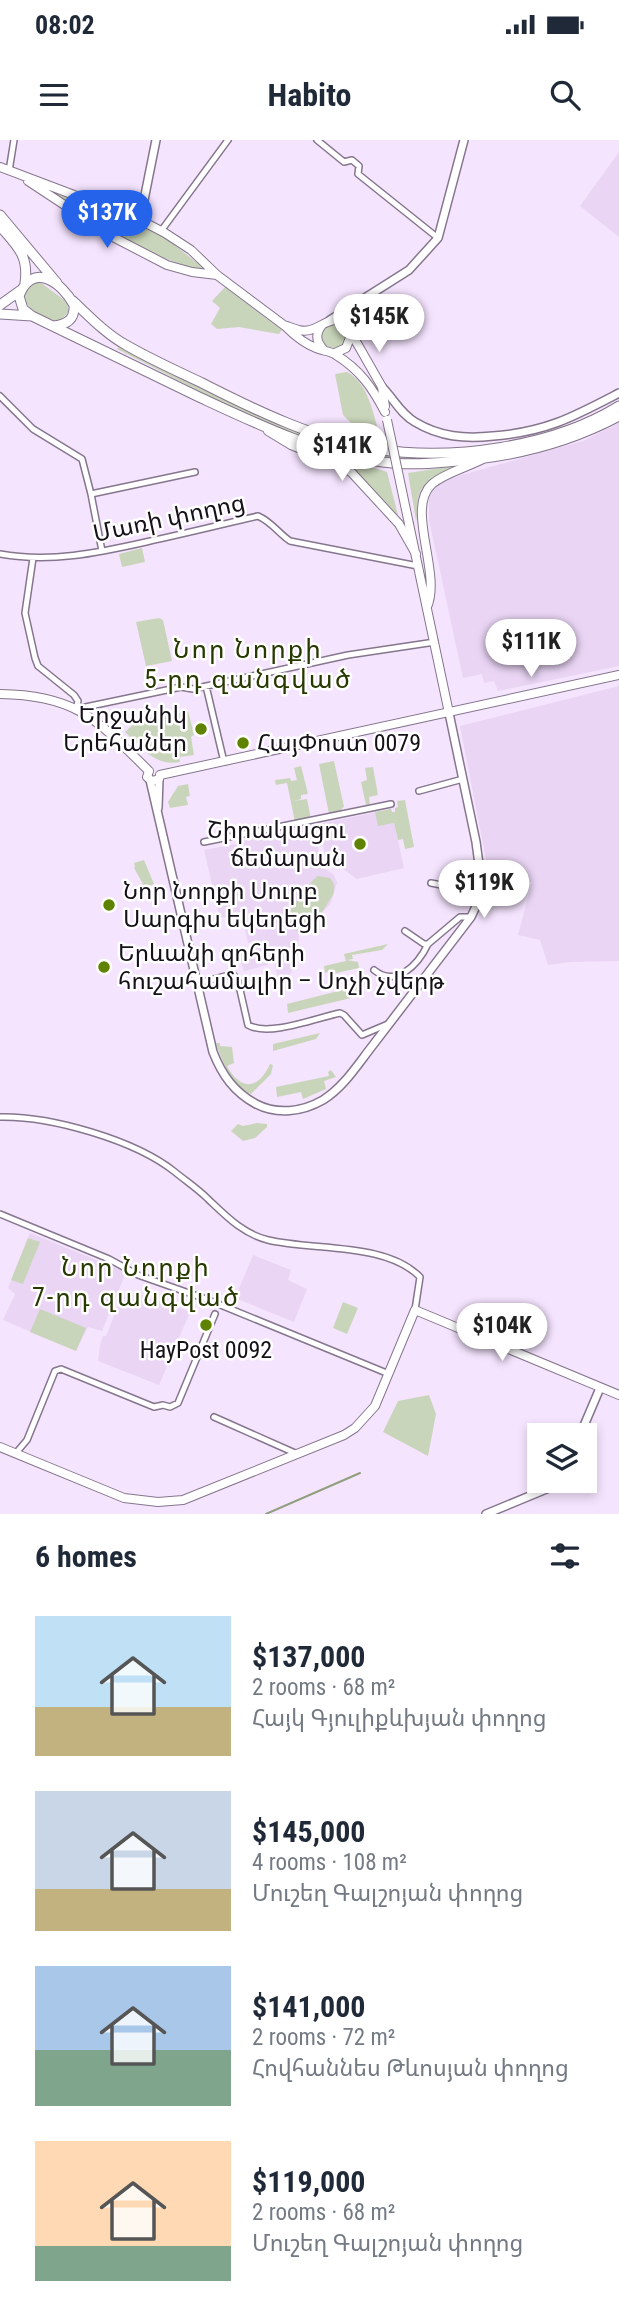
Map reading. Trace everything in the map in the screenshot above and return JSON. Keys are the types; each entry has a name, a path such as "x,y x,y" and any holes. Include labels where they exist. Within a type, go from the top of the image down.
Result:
{"main road":[{"path":"0,167 140,220 191,250 217,275 292,333 315,348 335,353 365,378 386,416"},
{"path":"13,172 114,237 167,265 217,275"},
{"path":"0,215 71,299 124,344 263,413 338,440 376,449 415,452 451,452 496,447 558,434 619,407"},
{"path":"0,226 27,263 19,296 20,304 32,316 263,427 285,441 341,464 400,524 416,554"},
{"path":"0,305 32,278 41,277 60,287"},
{"path":"53,326 69,321 75,310 71,299"},
{"path":"0,314 32,316"},
{"path":"285,326 302,330 330,320 342,322 382,387 449,713"},
{"path":"322,325 317,336 324,350"},
{"path":"335,353 346,348 351,333"},
{"path":"263,427 334,451 383,462 421,464 482,459 532,451 568,440 619,416"},
{"path":"427,607 433,583 423,524 424,493 440,478 482,459"},
{"path":"0,694 43,698 76,709 107,730 149,771 147,775 156,778 619,675"},
{"path":"0,1447 124,1498 158,1502 183,1500 344,1435 355,1428 376,1406 415,1310 619,1395"}],"street":[{"path":"13,172 14,140"},
{"path":"140,220 156,140"},
{"path":"161,231 228,140"},
{"path":"317,140 344,162 352,160 359,166 358,174 438,237"},
{"path":"330,320 409,270 438,237 464,140"},
{"path":"351,333 354,314 361,301"},
{"path":"382,387 402,412 413,421 434,431 466,438 524,433"},
{"path":"496,447 524,433 564,421 619,393"},
{"path":"0,396 33,429 82,460 102,551"},
{"path":"91,494 195,472"},
{"name":"Մառի փողոց","path":"0,554 33,558 68,557 258,516 269,521 280,535 290,541 418,566"},
{"path":"33,558 25,613 38,666 74,695 78,701 76,709 181,687 193,689 348,655 435,642"},
{"path":"206,686 224,762"},
{"path":"156,778 158,813 214,1052 224,1076 238,1093 270,1110 281,1112 320,1102 344,1081 471,917 478,902 482,887 476,842 449,713"},
{"path":"419,791 463,779"},
{"path":"204,842 391,804"},
{"path":"431,883 462,890 482,887"},
{"path":"374,970 382,976 394,977 415,965 428,944 460,917 471,917"},
{"path":"405,930 428,944"},
{"path":"198,983 233,974 248,1025 256,1029 269,1030 340,1013 362,1035 390,1024"},
{"path":"0,1116 67,1124 141,1153 175,1171 249,1234 269,1241 383,1256 410,1266 420,1277 415,1310"},
{"path":"0,1214 109,1259 138,1275 206,1299 389,1374"},
{"path":"16,1453 27,1440 55,1371 61,1369 154,1407 170,1407 178,1403 215,1314"},
{"path":"585,1423 600,1388"},
{"path":"214,1417 295,1453"},
{"path":"486,1514 537,1493"}],"shaded area":[{"path":"619,152 619,237 580,206"},
{"path":"619,423 619,666 498,691 494,681 484,683 482,674 463,678 429,520 429,494 436,486 451,478 583,441"},
{"path":"619,686 619,961 548,965 540,940 518,935 532,882 490,880 460,726"},
{"name":"Շիրակացու ճեմարան","path":"391,809 404,868 357,879 325,856 319,824"},
{"path":"310,823 322,867 333,874 337,882 331,903 314,922 316,928 299,934 298,955 289,978 278,979 274,960 268,962 268,965 244,971 237,951 256,946 256,942 248,943 244,926 238,927 235,915 220,918 204,850 245,842 244,836"},
{"path":"30,1233 126,1272 102,1331 88,1327 76,1351 3,1320 15,1294 8,1288"},
{"path":"253,1255 291,1270 288,1280 307,1289 294,1322 235,1298"},
{"path":"136,1292 190,1312 159,1385 98,1361 103,1336 106,1336 122,1296"}],"green space":[{"path":"57,192 167,239 206,270 166,259 146,250 91,217 56,194"},
{"path":"40,282 67,302 69,311 61,320 41,316 27,304 24,290 29,285"},
{"path":"225,287 282,330 279,334 239,327 217,329 211,324 220,308 212,301"},
{"path":"334,324 343,327 346,336 343,345 334,348 325,345 322,336 325,327"},
{"path":"118,347 276,423 342,445 401,456 478,455 428,459 377,457 309,440 243,413 117,349"},
{"path":"347,372 364,388 377,426 357,429 343,415 335,374"},
{"path":"290,441 387,472 399,519 349,466"},
{"path":"459,465 425,484 418,498 416,521 408,473"},
{"path":"142,548 145,562 122,567 119,554"},
{"path":"159,618 163,620 172,661 146,666 136,622"},
{"path":"188,711 194,735 191,737 194,755 179,757 180,762 163,762 156,759 125,732 138,720"},
{"path":"334,761 344,807 342,811 329,814 319,764"},
{"path":"301,766 308,794 301,795 301,799 294,801 307,799 311,819 295,822 287,783 276,785 275,780 297,780 294,768"},
{"path":"373,767 378,795 369,797 370,804 366,805 361,782 367,780 365,768"},
{"path":"188,784 188,805 170,808 168,802 178,786"},
{"path":"405,800 414,847 405,849 403,839 398,840 394,823 378,826 375,812 391,809 395,812 397,801"},
{"path":"144,860 154,884 142,889 140,885 143,884 134,863"},
{"path":"318,876 330,878 334,886 333,895 310,926 305,930 293,929 288,922 288,913"},
{"path":"388,944 382,950 352,955 353,959 347,960 358,962 359,968 325,973 324,966 346,961 344,954"},
{"path":"358,986 355,992 350,994 351,998 288,1013 287,1004"},
{"path":"320,1033 316,1039 273,1051 273,1044"},
{"path":"216,1043 232,1047 234,1063 227,1066 243,1083 255,1083 270,1064 273,1065 271,1074 251,1094 245,1091 233,1080"},
{"path":"331,1070 336,1077 324,1081 326,1089 303,1099 301,1092 277,1097 276,1087 329,1076 328,1072"},
{"path":"238,1124 243,1126 267,1124 267,1127 255,1138 243,1141 231,1131"},
{"path":"28,1238 40,1242 23,1284 11,1280"},
{"path":"343,1302 358,1308 347,1334 333,1328"},
{"path":"40,1309 86,1328 76,1351 30,1332"},
{"path":"429,1395 436,1414 428,1456 383,1432 398,1401"}],"waterway":[{"path":"266,1514 360,1473"}],"place":[{"name":"Երջանիկ Երեհաներ","path":"201,729"},
{"name":"ՀայՓոստ 0079","path":"243,743"},
{"name":"Շիրակացու ճեմարան","path":"360,844"},
{"name":"Նոր Նորքի Սուրբ Սարգիս եկեղեցի","path":"109,905"},
{"name":"Երևանի զոհերի հուշահամալիր – Սոչի չվերթ","path":"104,967"},
{"name":"HayPost 0092","path":"206,1325"}],"district":[{"name":"Նոր Նորքի 5-րդ զանգված","path":"248,664"},
{"name":"Նոր Նորքի 7-րդ զանգված","path":"136,1282"}]}
